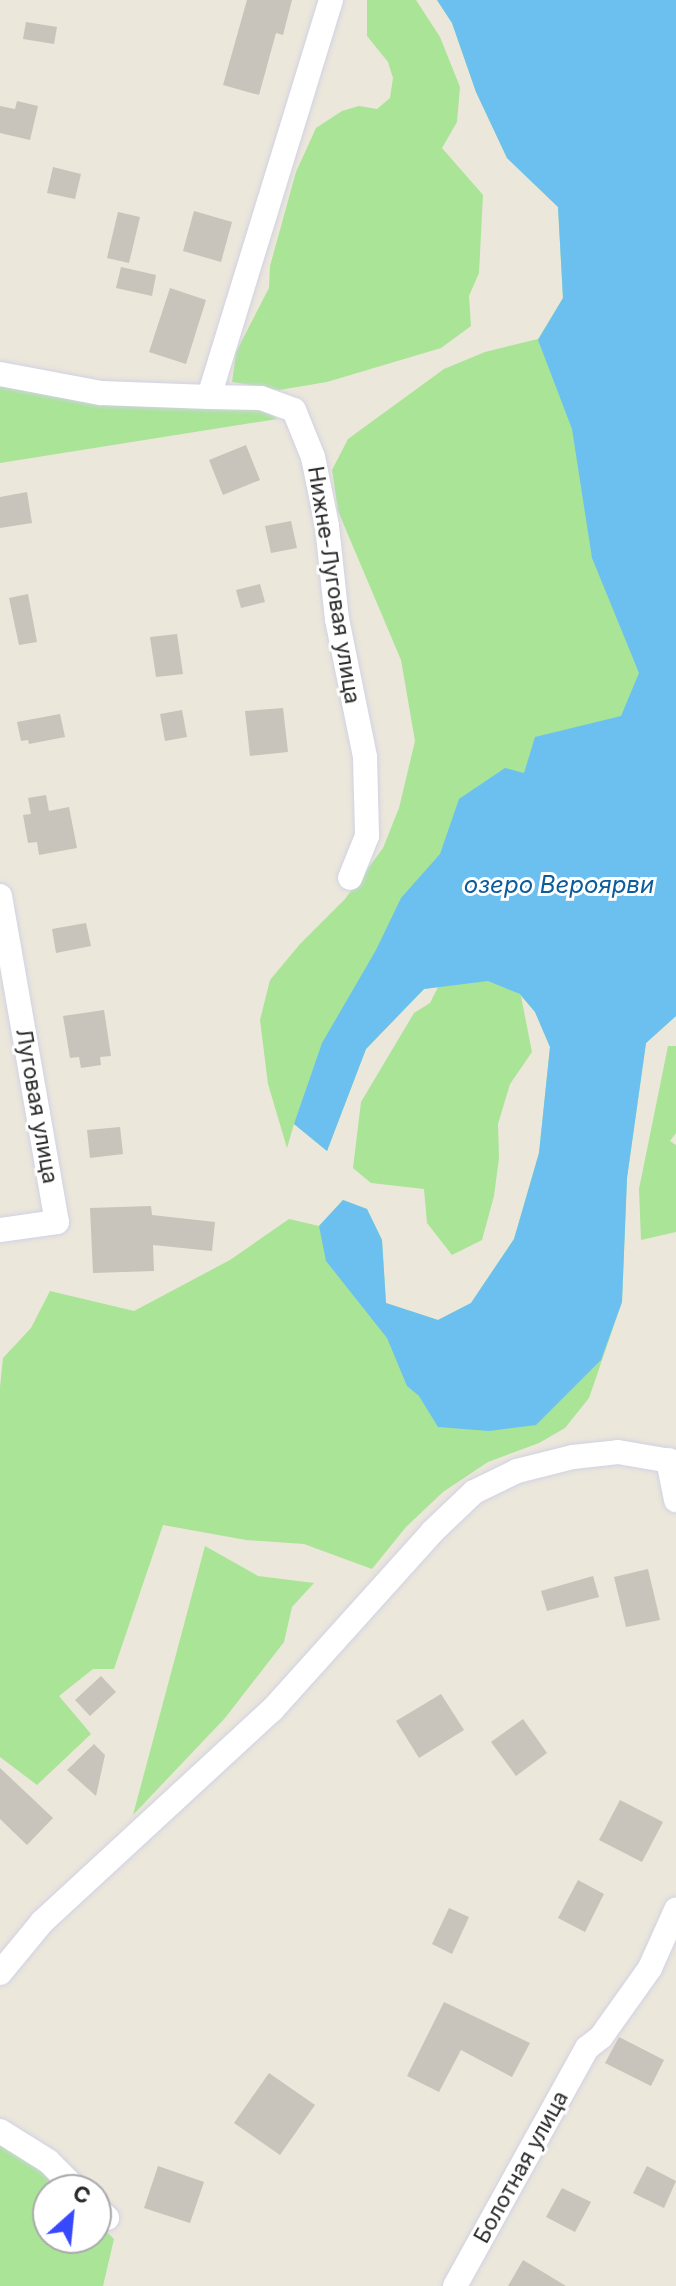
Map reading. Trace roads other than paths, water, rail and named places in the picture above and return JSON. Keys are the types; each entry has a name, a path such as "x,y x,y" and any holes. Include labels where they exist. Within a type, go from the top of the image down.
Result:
{"street":[{"path":"209,397 331,0"},
{"name":"Нижне-Луговая улица","path":"0,374 101,393 261,398 294,410 313,457 327,526 337,619 365,757 367,836 350,878"},
{"name":"Луговая улица","path":"0,896 57,1222 0,1230"},
{"path":"0,1973 42,1922 272,1710 432,1532 474,1492 497,1478 545,1462 618,1452 672,1461 676,1500"},
{"name":"Болотная улица","path":"455,2286 587,2048 601,2037 650,1968 676,1910"},
{"path":"0,2131 48,2161 61,2174"}],"water":[{"name":"озеро Вероярви","path":"437,0 676,0 676,1016 646,1043 627,1178 622,1302 601,1360 536,1425 489,1431 438,1427 419,1396 407,1386 387,1338 326,1261 319,1226 343,1200 367,1209 382,1240 386,1303 438,1320 471,1303 514,1239 539,1153 550,1047 535,1012 520,994 488,981 424,989 366,1049 327,1151 294,1124 322,1043 376,950 401,898 440,854 459,799 505,768 524,773 535,737 621,716 639,673 592,558 572,429 538,340 563,298 558,207 507,158 476,92 452,23"}]}
